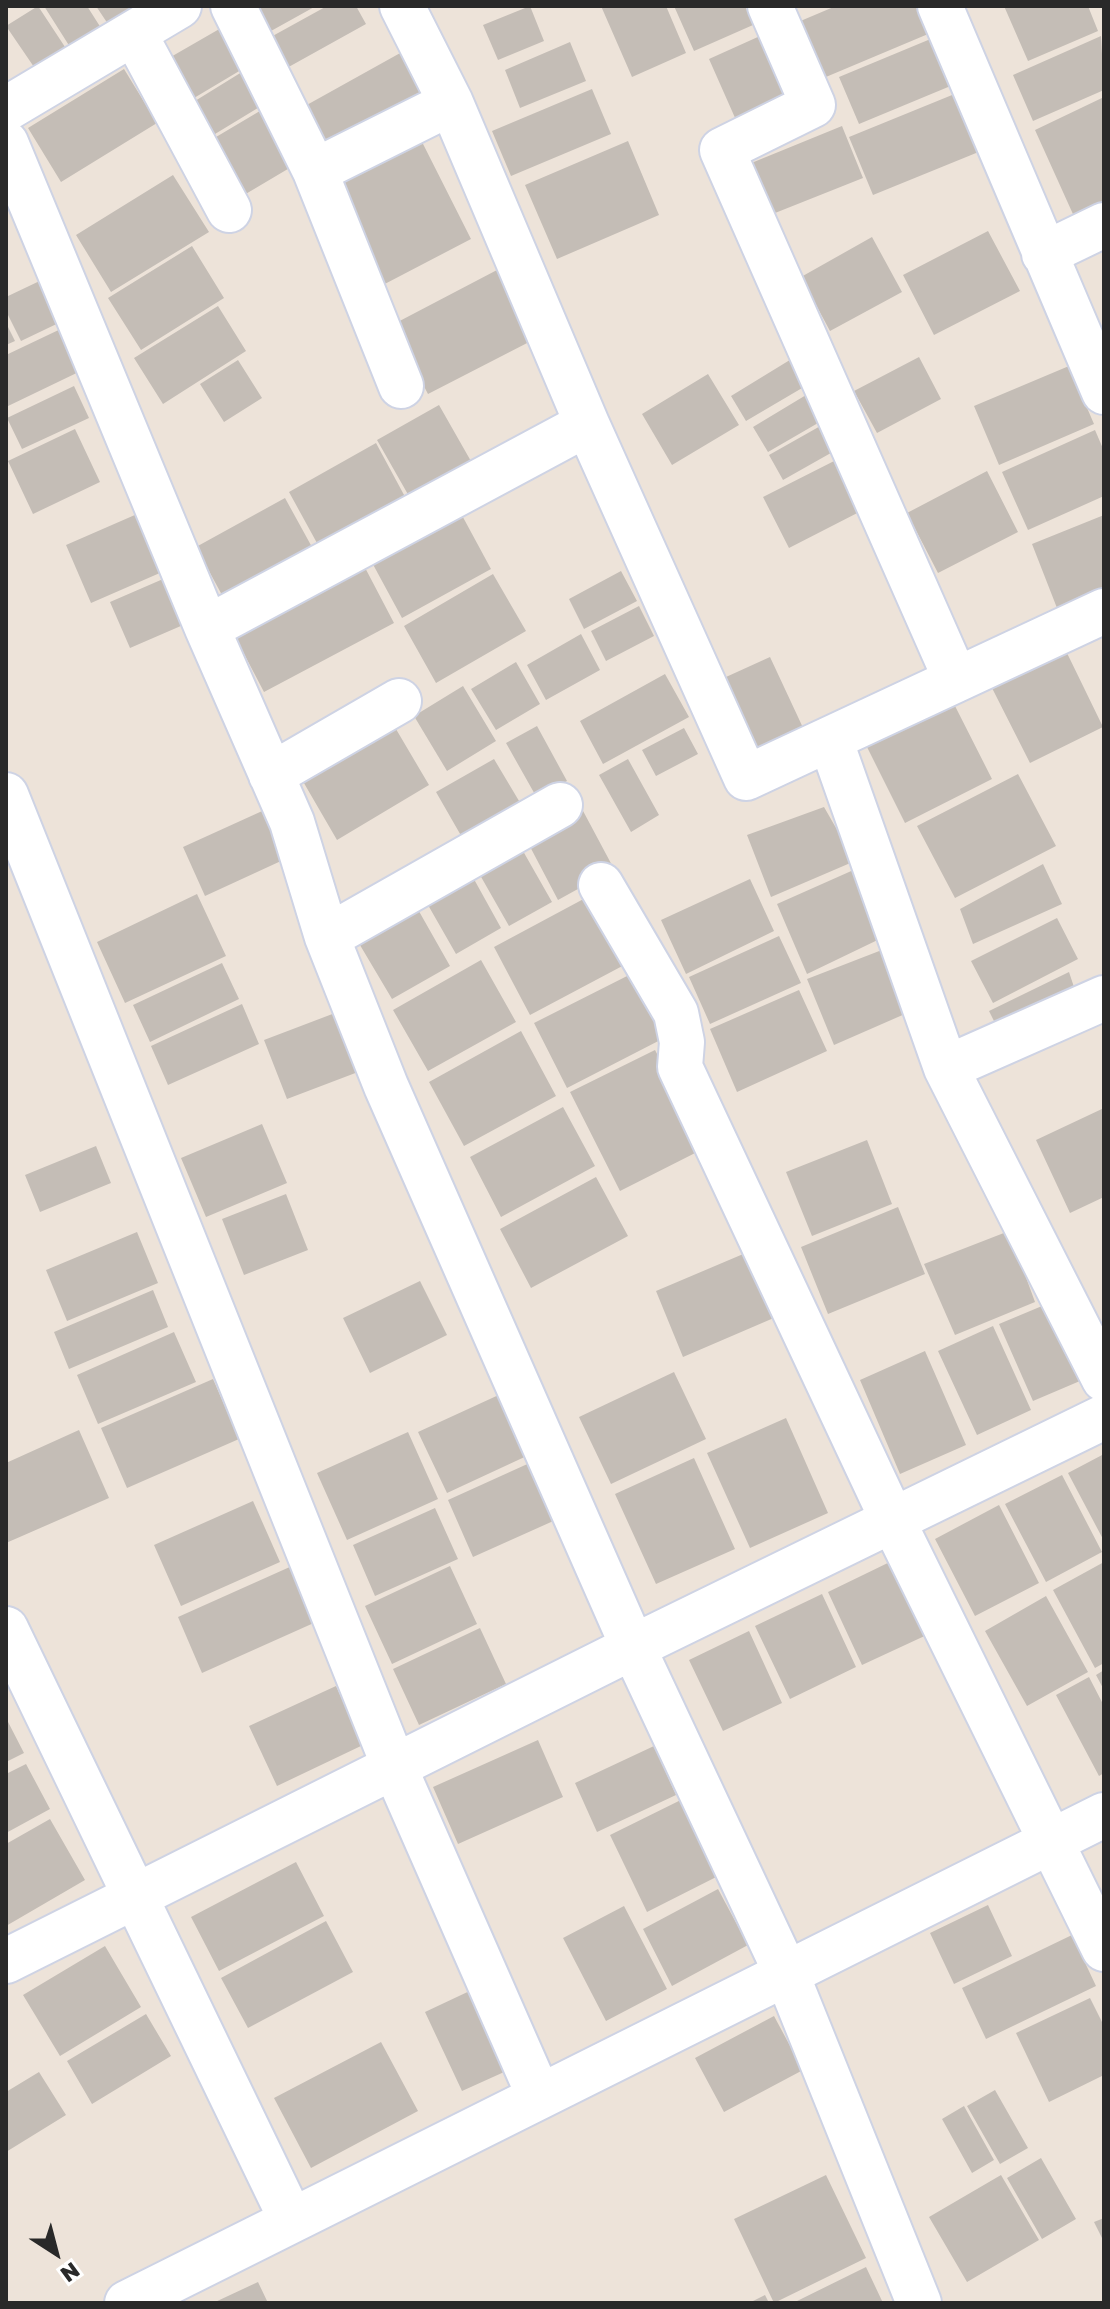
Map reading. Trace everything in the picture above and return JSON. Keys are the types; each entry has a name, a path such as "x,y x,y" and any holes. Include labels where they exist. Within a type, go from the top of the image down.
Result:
{"street":[{"path":"6,109 179,6"},
{"path":"233,6 315,171 401,386"},
{"path":"402,6 451,103 587,424 746,778 1104,611"},
{"path":"770,6 813,105 722,150 956,680"},
{"path":"940,6 1104,392"},
{"path":"134,33 229,210"},
{"path":"315,171 451,103"},
{"path":"6,143 207,628 292,822 327,937 392,1100 633,1647 787,1975 919,2303"},
{"path":"1044,254 1104,225"},
{"path":"207,628 587,424"},
{"path":"271,775 399,701"},
{"path":"830,739 946,1068 1104,1379"},
{"path":"6,795 394,1766 539,2096"},
{"path":"327,937 560,805"},
{"path":"601,885 676,1013 682,1042 680,1067 893,1521 1104,1949"},
{"path":"946,1068 1104,998"},
{"path":"6,1961 633,1647 1104,1417"},
{"path":"6,1629 291,2219"},
{"path":"127,2303 1104,1815"}],"building":[{"path":"38,6 65,47 34,67 6,26"},
{"path":"44,6 87,6 101,28 70,47"},
{"path":"96,6 136,6 108,24"},
{"path":"257,6 316,6 271,31"},
{"path":"327,6 356,6 366,24 285,69 269,38"},
{"path":"530,6 544,41 498,60 483,25"},
{"path":"601,6 666,6 686,53 632,77"},
{"path":"674,6 745,6 753,25 694,51"},
{"path":"836,6 930,6 940,29 814,82 791,25"},
{"path":"1004,6 1088,6 1098,31 1028,61"},
{"path":"228,24 251,64 194,98 169,58"},
{"path":"945,33 965,80 859,124 839,77"},
{"path":"760,36 787,98 736,120 709,59"},
{"path":"1101,36 1104,90 1033,121 1013,75"},
{"path":"570,42 586,81 520,108 505,70"},
{"path":"402,52 425,93 318,150 296,111"},
{"path":"250,67 271,100 215,134 195,101"},
{"path":"124,69 157,123 61,182 28,128"},
{"path":"592,89 611,134 511,176 492,131"},
{"path":"957,93 981,151 873,195 849,137"},
{"path":"1104,97 1104,211 1077,223 1035,130"},
{"path":"270,105 303,160 244,195 211,140"},
{"path":"842,126 863,178 765,217 744,166"},
{"path":"419,136 471,239 379,287 326,184"},
{"path":"628,141 659,215 557,259 525,185"},
{"path":"173,175 209,232 111,292 76,235"},
{"path":"988,231 1020,291 934,335 903,275"},
{"path":"872,237 902,292 830,331 801,277"},
{"path":"192,246 224,298 141,350 108,298"},
{"path":"497,270 533,340 428,394 392,325"},
{"path":"48,277 67,319 21,341 6,311 6,297"},
{"path":"218,306 246,351 163,404 134,358"},
{"path":"6,323 15,341 6,345"},
{"path":"67,326 87,368 6,407 6,355"},
{"path":"798,355 814,381 746,421 731,396"},
{"path":"919,357 941,399 877,433 854,391"},
{"path":"238,360 262,398 224,422 200,384"},
{"path":"1069,366 1094,424 999,465 974,406"},
{"path":"708,374 739,425 672,465 642,414"},
{"path":"74,386 89,418 22,449 7,418"},
{"path":"821,386 837,412 768,452 753,427"},
{"path":"439,405 476,470 414,505 377,440"},
{"path":"831,420 845,445 783,480 769,455"},
{"path":"75,429 100,482 33,514 8,461"},
{"path":"1095,430 1104,451 1104,496 1028,530 1002,472"},
{"path":"376,443 410,506 323,554 289,492"},
{"path":"844,456 869,507 789,548 763,497"},
{"path":"987,471 1018,532 938,573 907,513"},
{"path":"285,498 318,558 229,608 196,547"},
{"path":"458,508 491,569 402,618 369,557"},
{"path":"144,511 169,569 91,603 66,545"},
{"path":"1104,515 1104,589 1057,608 1032,544"},
{"path":"361,560 394,623 264,692 231,629"},
{"path":"621,571 637,601 584,629 569,599"},
{"path":"493,574 526,631 436,683 404,626"},
{"path":"170,576 190,622 130,648 110,602"},
{"path":"639,606 654,636 606,661 591,631"},
{"path":"581,634 600,670 546,700 527,665"},
{"path":"1066,651 1103,727 1030,763 992,688"},
{"path":"770,657 805,732 750,757 715,682"},
{"path":"516,662 540,704 496,730 471,689"},
{"path":"665,674 689,717 603,764 580,721"},
{"path":"463,686 496,741 447,771 414,716"},
{"path":"954,704 992,779 905,823 867,747"},
{"path":"393,724 429,785 337,840 301,778"},
{"path":"537,726 567,781 537,798 506,743"},
{"path":"684,728 698,754 656,776 642,750"},
{"path":"494,759 525,811 467,846 436,792"},
{"path":"628,759 659,815 631,832 599,775"},
{"path":"1018,774 1056,846 955,898 917,826"},
{"path":"271,807 294,855 205,896 183,847"},
{"path":"824,807 855,861 771,897 747,835"},
{"path":"582,809 614,869 558,900 526,839"},
{"path":"519,844 552,902 509,926 476,868"},
{"path":"1043,864 1062,904 973,944 960,909"},
{"path":"858,868 888,935 807,974 777,904"},
{"path":"470,872 501,928 456,954 424,898"},
{"path":"750,879 774,931 686,974 661,920"},
{"path":"197,894 226,956 125,1003 97,942"},
{"path":"591,895 628,963 530,1015 494,947"},
{"path":"416,906 450,966 392,999 357,940"},
{"path":"1057,918 1078,959 993,1003 971,961"},
{"path":"779,936 801,983 710,1024 689,977"},
{"path":"887,948 914,1010 834,1045 807,979"},
{"path":"481,960 516,1022 428,1071 393,1010"},
{"path":"222,963 239,999 150,1042 133,1005"},
{"path":"637,971 670,1035 567,1088 534,1023"},
{"path":"1069,972 1076,993 1000,1033 989,1011"},
{"path":"799,990 827,1051 737,1092 710,1029"},
{"path":"242,1004 259,1044 168,1085 151,1046"},
{"path":"335,1013 358,1072 287,1099 264,1040"},
{"path":"521,1031 556,1096 464,1146 429,1082"},
{"path":"655,1050 705,1148 620,1191 570,1092"},
{"path":"563,1107 595,1166 501,1217 470,1157"},
{"path":"1104,1108 1104,1197 1070,1213 1036,1140"},
{"path":"262,1124 287,1183 206,1217 181,1158"},
{"path":"867,1140 892,1204 812,1236 786,1172"},
{"path":"96,1146 111,1183 40,1212 25,1175"},
{"path":"596,1177 628,1236 531,1288 500,1229"},
{"path":"286,1194 308,1250 244,1275 222,1219"},
{"path":"898,1207 925,1274 828,1314 801,1247"},
{"path":"1009,1231 1035,1302 955,1335 924,1264"},
{"path":"137,1232 158,1283 67,1321 46,1270"},
{"path":"755,1249 783,1314 683,1357 656,1291"},
{"path":"420,1281 447,1335 370,1373 343,1318"},
{"path":"153,1290 168,1327 69,1369 54,1332"},
{"path":"1054,1301 1087,1378 1033,1401 999,1324"},
{"path":"993,1326 1031,1410 977,1435 938,1351"},
{"path":"174,1332 196,1382 98,1424 77,1375"},
{"path":"925,1351 966,1445 900,1474 860,1380"},
{"path":"674,1372 706,1439 611,1484 579,1417"},
{"path":"213,1379 239,1439 127,1488 101,1428"},
{"path":"503,1393 531,1454 447,1493 418,1432"},
{"path":"786,1418 828,1513 750,1548 707,1453"},
{"path":"79,1430 109,1498 6,1543 6,1463"},
{"path":"408,1432 438,1499 347,1540 317,1473"},
{"path":"1104,1454 1104,1541 1068,1473"},
{"path":"694,1458 735,1549 656,1584 615,1494"},
{"path":"534,1461 560,1518 473,1557 448,1500"},
{"path":"1062,1475 1102,1552 1046,1582 1005,1504"},
{"path":"253,1501 280,1562 181,1606 154,1545"},
{"path":"999,1505 1039,1583 975,1616 935,1539"},
{"path":"435,1508 458,1559 375,1596 353,1545"},
{"path":"896,1559 931,1633 862,1665 828,1592"},
{"path":"1104,1562 1104,1663 1095,1668 1053,1590"},
{"path":"292,1566 316,1622 202,1673 178,1617"},
{"path":"450,1566 477,1624 392,1664 365,1606"},
{"path":"822,1594 856,1667 790,1699 755,1626"},
{"path":"1046,1596 1088,1672 1027,1706 985,1631"},
{"path":"480,1628 506,1684 419,1725 393,1669"},
{"path":"749,1631 782,1703 723,1731 689,1660"},
{"path":"1104,1670 1104,1690 1096,1675"},
{"path":"1089,1677 1104,1706 1104,1773 1099,1776 1056,1695"},
{"path":"336,1686 363,1745 277,1786 249,1726"},
{"path":"6,1718 24,1753 6,1762"},
{"path":"538,1740 563,1797 458,1844 433,1787"},
{"path":"654,1746 676,1795 597,1832 575,1783"},
{"path":"26,1764 50,1809 6,1833 6,1774"},
{"path":"695,1793 732,1869 647,1912 610,1835"},
{"path":"50,1819 85,1880 6,1926 6,1844"},
{"path":"296,1862 324,1916 219,1971 191,1917"},
{"path":"718,1889 748,1945 672,1986 643,1929"},
{"path":"988,1905 1012,1956 954,1984 930,1933"},
{"path":"624,1906 667,1989 606,2021 563,1938"},
{"path":"326,1921 353,1972 248,2028 221,1978"},
{"path":"1072,1935 1096,1986 986,2039 962,1988"},
{"path":"105,1946 141,2007 60,2056 23,1995"},
{"path":"476,1988 513,2068 462,2091 425,2012"},
{"path":"1090,1998 1104,2026 1104,2075 1049,2102 1016,2033"},
{"path":"146,2014 171,2056 92,2104 67,2061"},
{"path":"774,2016 803,2070 724,2112 695,2058"},
{"path":"381,2042 418,2111 311,2168 274,2098"},
{"path":"39,2072 66,2115 6,2152 6,2092"},
{"path":"995,2090 1028,2148 1000,2164 967,2106"},
{"path":"964,2106 994,2160 972,2173 942,2119"},
{"path":"1041,2158 1076,2219 1042,2239 1007,2178"},
{"path":"826,2175 866,2258 774,2303 734,2219"},
{"path":"1001,2175 1039,2240 967,2282 929,2217"},
{"path":"1104,2218 1104,2242 1094,2222"},
{"path":"866,2267 883,2303 793,2303"},
{"path":"258,2282 268,2303 213,2303"},
{"path":"765,2295 769,2303 749,2303"}]}
